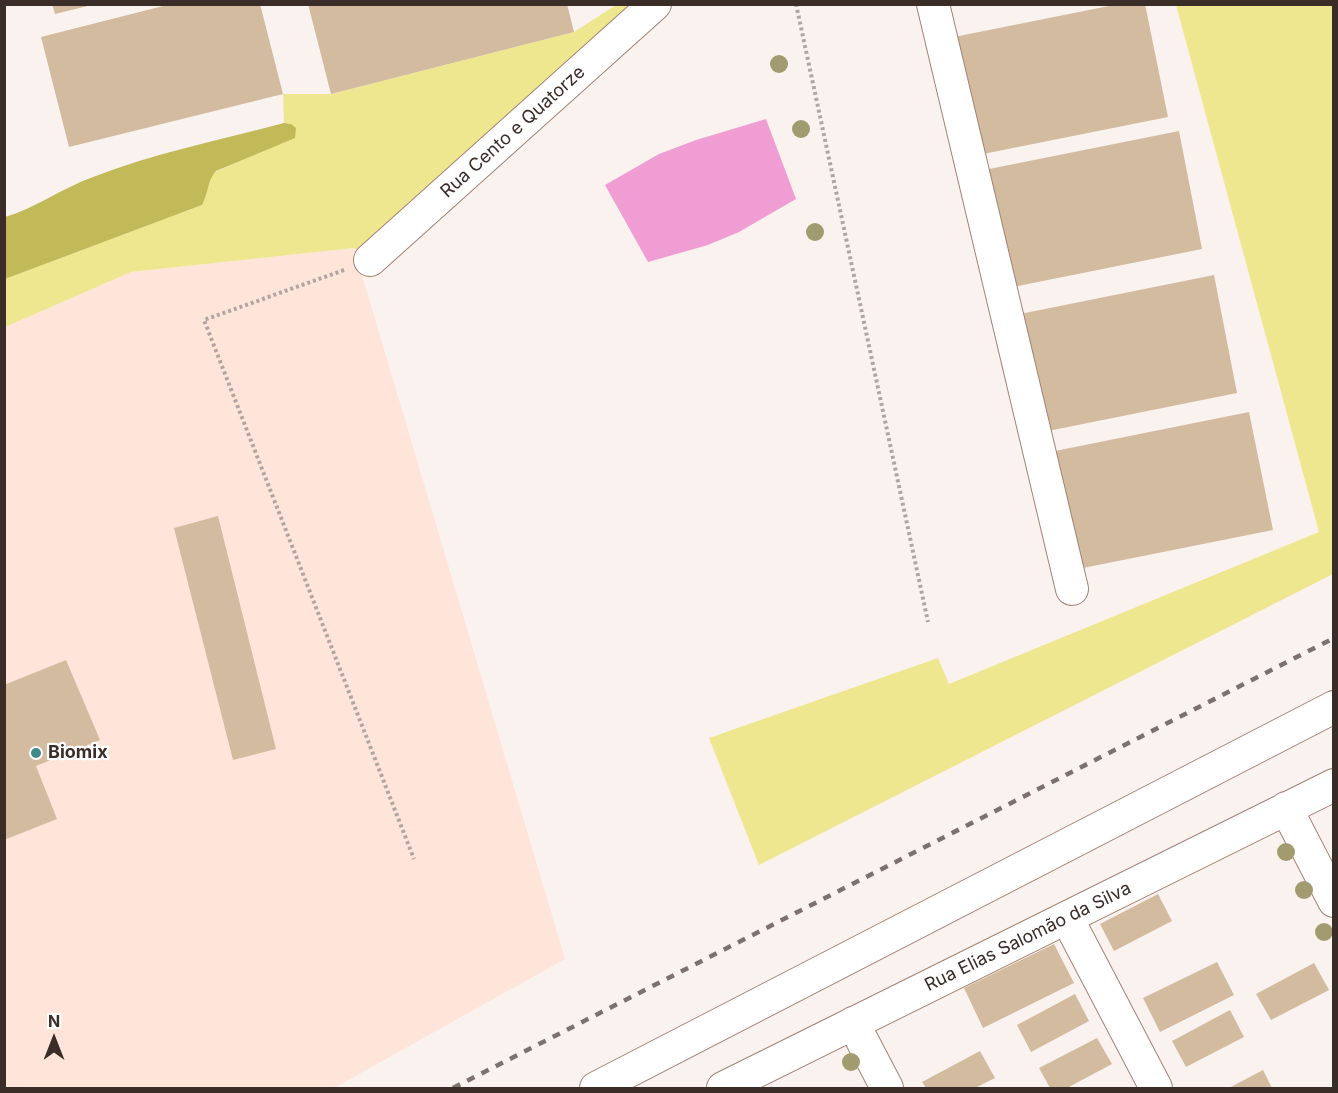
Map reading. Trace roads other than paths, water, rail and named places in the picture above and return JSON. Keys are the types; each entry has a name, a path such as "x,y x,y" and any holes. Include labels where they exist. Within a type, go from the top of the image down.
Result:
{"street":[{"name":"Rua Cento e Quatorze","path":"370,260 655,4"},
{"path":"933,4 1072,589"},
{"path":"596,1089 1334,707"},
{"name":"Rua Elias Salomão da Silva","path":"723,1089 1334,785"},
{"path":"1286,808 1334,901"},
{"path":"1066,918 1155,1089"},
{"path":"853,1023 887,1089"}],"railway":[{"path":"453,1088 1334,638"}],"place":[{"name":"Biomix","path":"36,753"}]}
